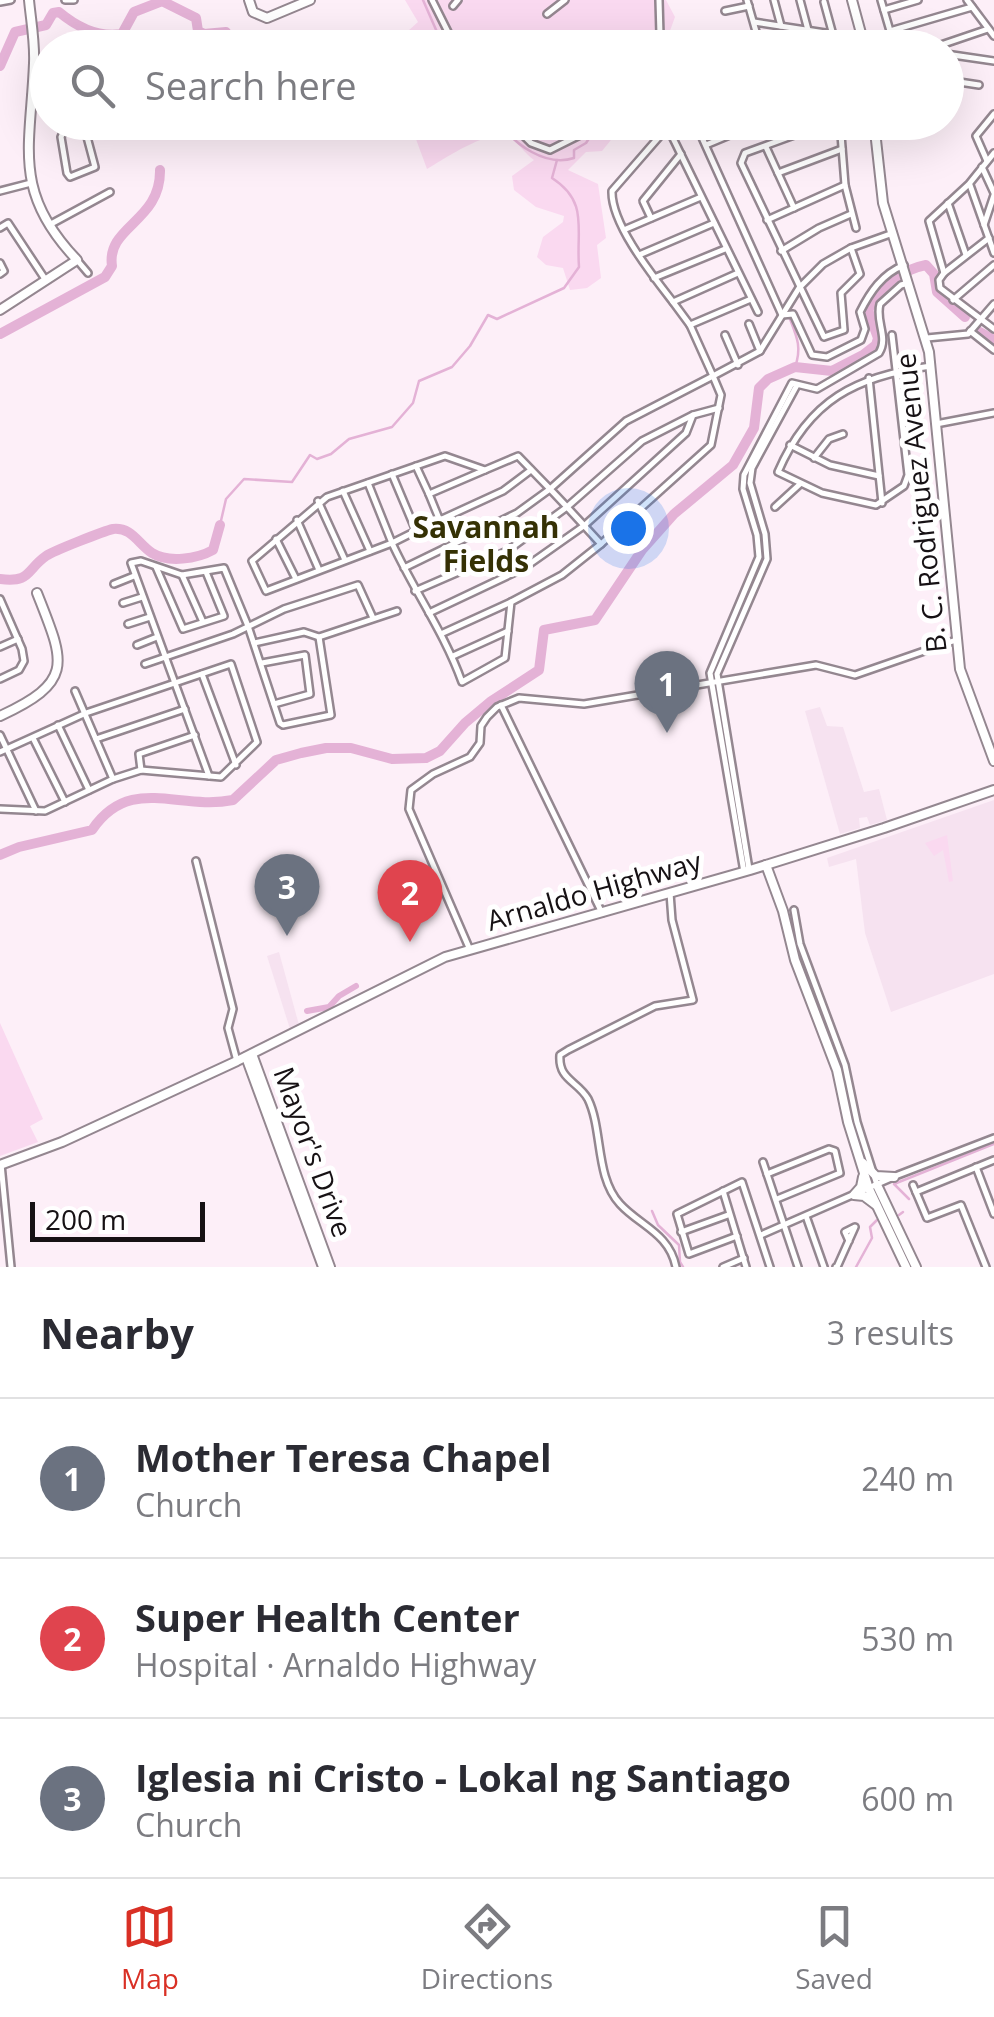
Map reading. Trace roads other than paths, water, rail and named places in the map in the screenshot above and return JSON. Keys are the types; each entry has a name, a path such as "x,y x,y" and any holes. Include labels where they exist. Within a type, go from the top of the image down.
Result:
{"street":[{"path":"0,2 11,0"},
{"path":"28,0 32,30"},
{"path":"65,0 74,0"},
{"path":"249,0 253,12 267,18 310,0"},
{"path":"432,0 447,30"},
{"path":"547,14 565,0"},
{"path":"659,0 660,30"},
{"path":"774,0 782,26"},
{"path":"754,22 808,30 800,0"},
{"path":"852,0 860,30"},
{"path":"882,0 890,30"},
{"path":"884,10 918,0"},
{"path":"967,0 994,36"},
{"path":"824,2 831,30"},
{"path":"725,11 748,3 755,30"},
{"path":"893,30 972,7"},
{"path":"964,37 988,29"},
{"path":"964,56 994,60"},
{"path":"964,83 979,85"},
{"path":"30,96 26,152 31,182 60,242 88,273"},
{"path":"984,226 994,194 976,136 994,114"},
{"path":"63,140 67,173 73,178 95,167 87,140"},
{"path":"527,140 545,149 556,149 572,140"},
{"path":"443,632 562,574 602,544 711,445 721,395 690,324 639,255 612,200 612,191 657,140"},
{"path":"676,140 758,312"},
{"path":"704,140 782,315"},
{"path":"706,146 720,140"},
{"path":"785,140 745,153 741,159 822,336 842,332 840,294 860,274 851,248"},
{"path":"841,140 845,186 856,228"},
{"name":"B. C. Rodriguez Avenue","path":"876,140 880,188 927,338 960,670 994,761"},
{"path":"766,146 794,208"},
{"path":"778,173 842,150"},
{"path":"944,273 928,223 969,184 994,153"},
{"path":"651,218 643,201 681,154"},
{"path":"0,191 31,182"},
{"path":"969,184 994,253"},
{"path":"767,220 845,186"},
{"path":"50,224 110,192"},
{"path":"626,229 702,197"},
{"path":"948,203 966,255"},
{"path":"781,251 851,214"},
{"path":"0,228 8,223 45,280"},
{"path":"639,255 714,223"},
{"path":"404,568 517,512 550,489 626,421 760,351 800,288 822,264 851,248 893,234"},
{"path":"988,238 939,280 940,288 994,328"},
{"path":"654,278 726,248"},
{"path":"0,310 77,260"},
{"path":"0,263 4,271 0,274"},
{"path":"782,315 793,314 812,354 819,358 837,354 862,340 865,329 860,312 864,302 885,274 904,266"},
{"path":"954,300 994,266"},
{"path":"673,302 738,273"},
{"path":"746,871 714,682 768,554 750,483 752,468 795,384 816,389 880,353 884,344 878,316 880,304 901,284 910,282"},
{"path":"690,324 751,298"},
{"path":"927,338 970,332 994,304"},
{"path":"750,324 760,351"},
{"path":"970,332 994,350"},
{"path":"725,335 738,365"},
{"path":"892,335 898,370 908,479 904,486 882,503 846,500 778,472 790,444 809,418 869,378 898,370 931,366"},
{"path":"869,378 882,503"},
{"path":"416,591 507,550 566,507 642,441 693,415 719,408"},
{"path":"936,424 994,414"},
{"path":"429,612 524,568 586,525 686,433 693,415"},
{"path":"814,458 829,439 843,434"},
{"path":"790,444 849,472 879,476"},
{"path":"485,470 450,456 318,501 252,561 264,590 392,543 503,491 532,470"},
{"path":"428,494 514,456 602,544"},
{"path":"416,466 440,520"},
{"path":"392,474 416,532"},
{"path":"368,483 404,568 443,632 462,682 505,658 511,602"},
{"path":"776,507 800,484"},
{"path":"343,491 370,551"},
{"path":"318,501 345,560"},
{"path":"297,520 319,570"},
{"path":"276,539 296,579"},
{"path":"210,776 131,564 141,561 182,575 224,568 283,725 331,715 319,637"},
{"path":"156,567 181,628 224,616 206,572"},
{"path":"182,575 203,622"},
{"path":"114,584 134,576"},
{"path":"145,664 284,609 358,585 373,618"},
{"path":"0,716 41,695 57,670 58,648 36,593"},
{"path":"123,603 142,597"},
{"path":"0,599 24,661 19,670 0,678"},
{"path":"254,644 304,632 319,637 397,611"},
{"path":"128,624 150,617"},
{"path":"453,656 508,632"},
{"path":"137,645 158,636"},
{"path":"0,647 18,639"},
{"path":"470,950 409,809 408,797 411,790 433,774 470,756 480,743 481,726 501,705 519,698 584,704 816,665 855,675 959,639"},
{"path":"260,664 305,655 310,694 274,704"},
{"path":"1,808 36,811 141,770 224,776 257,742 231,664 86,713 4,751"},
{"path":"202,674 236,765"},
{"path":"75,691 113,779"},
{"path":"501,705 602,913"},
{"path":"96,739 185,709"},
{"path":"58,725 88,790"},
{"path":"0,735 4,751 36,811"},
{"path":"141,770 139,754 195,736"},
{"path":"32,737 65,802"},
{"name":"Arnaldo Highway","path":"0,1164 62,1142 236,1062 420,968 766,865 994,790"},
{"path":"196,861 233,1009 228,1028 236,1062"},
{"path":"766,865 795,960 838,1070 858,1154 906,1267"},
{"path":"670,893 672,920 693,1000 655,1006 568,1050 558,1061 562,1072 587,1098 611,1190 620,1205 643,1220 663,1241 673,1254 676,1267"},
{"path":"782,908 794,910 800,944 842,1056 873,1172 873,1187"},
{"name":"Mayor's Drive","path":"249,1055 327,1267"},
{"path":"760,1236 994,1138"},
{"path":"768,1174 829,1149 836,1151 840,1172 776,1199"},
{"path":"858,1154 873,1172 883,1178 894,1177"},
{"path":"986,1267 961,1204 927,1218 915,1188 994,1160"},
{"path":"763,1162 798,1267"},
{"path":"0,1164 11,1267"},
{"path":"976,1167 994,1214"},
{"path":"854,1195 863,1183 863,1168"},
{"path":"881,1204 885,1188 894,1177"},
{"path":"737,1236 689,1254 676,1218 680,1210 742,1182 770,1267"},
{"path":"722,1191 746,1267"},
{"path":"854,1195 881,1204 916,1267"},
{"path":"681,1232 728,1215"},
{"path":"806,1216 824,1267"},
{"path":"836,1267 848,1241"},
{"path":"723,1267 744,1258"}],"waterway":[{"path":"423,0 436,30"},
{"path":"124,30 134,12 162,1 196,18 198,30"},
{"path":"0,66 15,32 46,25 53,13 59,12 89,30"},
{"path":"515,140 542,157 563,160 574,158 574,150 588,140"},
{"path":"220,525 226,499 244,479 292,482 310,455 317,459 331,454 349,439 392,427 413,403 419,381 452,367 488,315 497,319 564,288 579,267 579,228 576,206 564,187 552,178 557,160"},
{"path":"0,334 105,277 112,266 117,241 152,201 160,170"},
{"path":"0,855 92,830 122,803 156,798 233,800 276,760 301,753 351,748 392,759 426,758 440,751 490,702 539,670 544,630 595,620 642,550 674,514 733,465 754,428 759,388 768,379 795,367 832,371 863,355 876,345 878,338 868,310 893,281 916,267 926,265 934,274 937,292 965,317"},
{"path":"790,319 797,337 795,367"},
{"path":"978,331 994,340"},
{"path":"0,579 23,577 51,553 113,529 130,533 159,556 199,556 213,550 220,525"},
{"path":"307,1011 329,1007 356,986"},
{"path":"909,1199 894,1184 994,1144"},
{"path":"652,1211 658,1225 679,1245 683,1267"},
{"path":"899,1215 903,1212"},
{"path":"856,1267 872,1238 870,1227 877,1220"}],"place":[{"name":"Mother Teresa Chapel","path":"667,733"},
{"name":"Iglesia ni Cristo - Lokal ng Santiago","path":"287,936"},
{"name":"Super Health Center","path":"410,942"}],"district":[{"name":"Savannah Fields","path":"486,545"}]}
